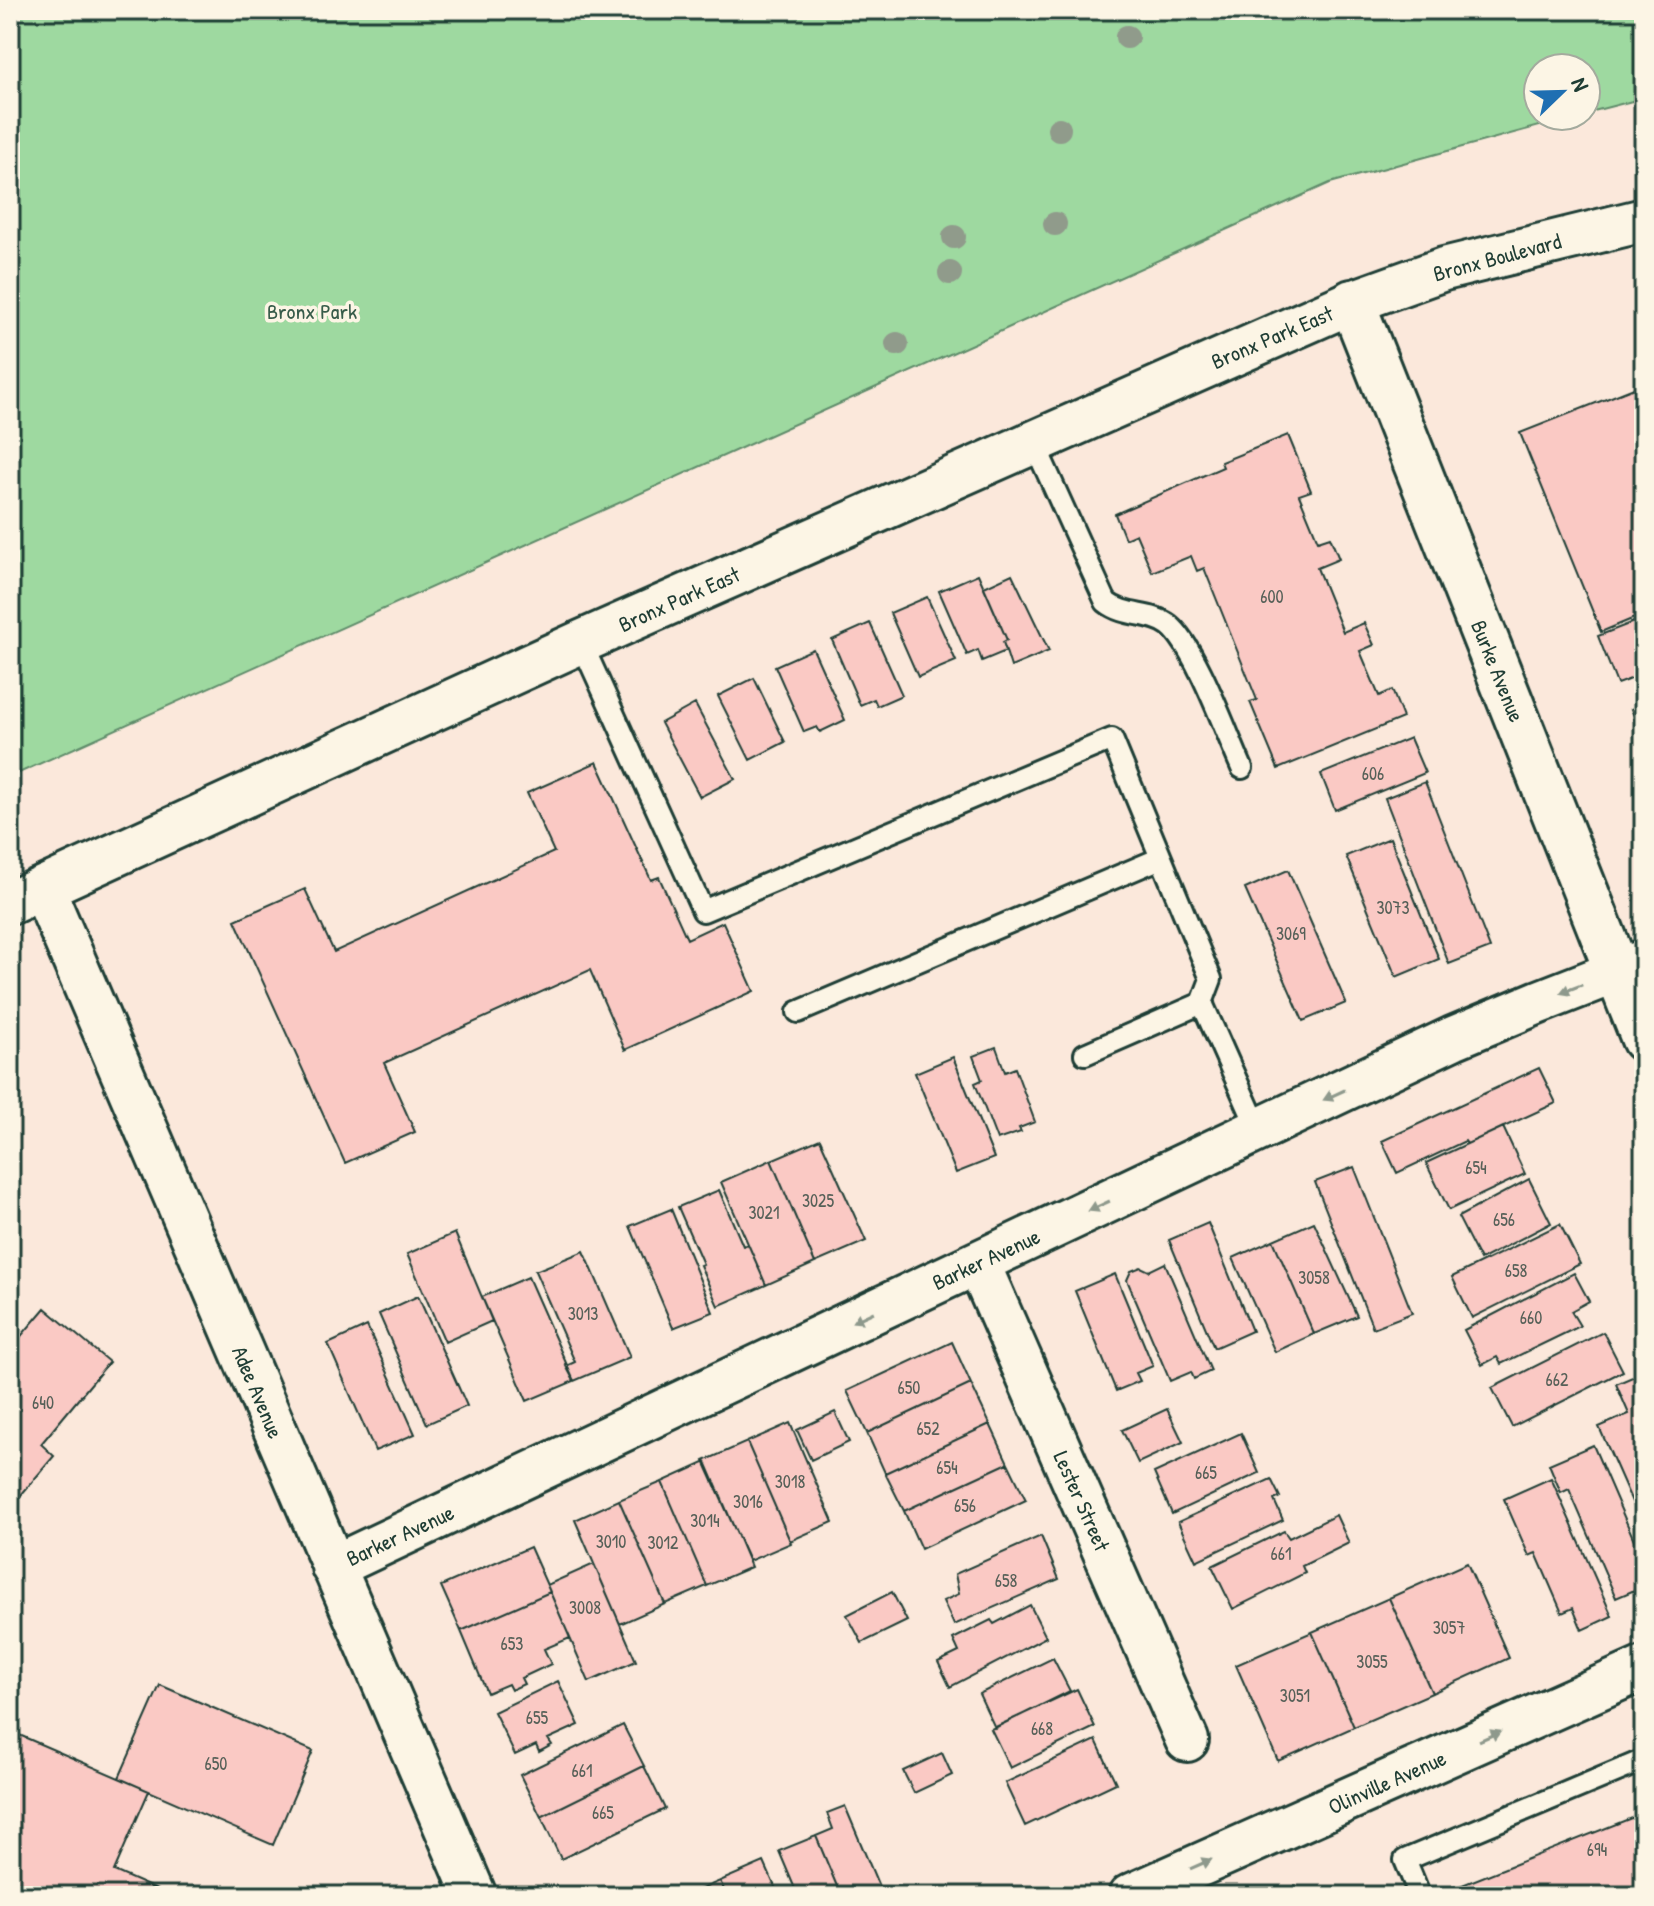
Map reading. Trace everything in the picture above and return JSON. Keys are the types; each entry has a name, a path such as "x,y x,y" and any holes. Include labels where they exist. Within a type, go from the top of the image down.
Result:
{"main road":[{"name":"Burke Avenue","path":"1352,302 1631,966 1644,1039"}],"street":[{"name":"Bronx Boulevard","path":"1352,302 1444,269 1644,220"},
{"name":"Bronx Park East","path":"26,895 581,642 1352,302"},
{"name":"Adee Avenue","path":"26,895 333,1567 475,1896"},
{"name":"Barker Avenue","path":"333,1567 1492,1021 1631,966"},
{"name":"Lester Street","path":"978,1263 1187,1740"},
{"name":"Olinville Avenue","path":"1130,1896 1644,1668"}],"lane":[{"path":"1034,443 1106,602 1118,612 1165,623 1177,633 1191,653 1242,768"},
{"path":"581,642 703,911 1112,739 1211,979 1202,1003 1259,1131"},
{"path":"798,1012 1161,858"},
{"path":"1085,1054 1202,1003"},
{"path":"1420,1896 1405,1860 1644,1760"}],"green space":[{"name":"Bronx Park","path":"10,10 1644,10 1644,98 1602,109 1602,52 1522,52 1522,131 1330,183 10,777"}],"building":[{"path":"1644,384 1644,614 1601,632 1520,433"},
{"path":"1288,435 1311,491 1299,495 1318,541 1330,537 1339,559 1317,568 1343,632 1364,623 1374,645 1360,651 1379,696 1392,690 1403,718 1278,769 1250,702 1257,700 1204,568 1197,571 1191,556 1152,572 1136,534 1125,539 1115,514 1223,467 1221,462"},
{"path":"978,574 1007,640 1003,642 1006,651 982,661 978,650 967,655 939,591"},
{"path":"1012,574 1049,651 1011,667 1003,642 1007,640 984,587"},
{"path":"927,597 956,661 918,677 890,613"},
{"path":"1644,618 1644,674 1617,684 1598,636"},
{"path":"870,623 902,695 877,706 874,699 860,705 832,640"},
{"path":"813,649 845,720 820,732 817,727 804,732 775,666"},
{"path":"754,678 785,742 750,760 718,696"},
{"path":"695,704 735,779 700,797 661,723"},
{"path":"1644,704 1644,739 1631,709"},
{"path":"1410,738 1425,773 1335,810 1321,774"},
{"path":"597,762 651,880 659,877 687,939 723,922 754,991 625,1050 590,970 384,1063 415,1132 345,1163 235,920 305,889 334,952 554,852 527,793"},
{"path":"1425,782 1490,948 1449,964 1385,798"},
{"path":"1390,838 1439,959 1396,977 1346,856"},
{"path":"1288,870 1346,1003 1303,1021 1245,889"},
{"path":"996,1047 1005,1072 1015,1068 1035,1122 1019,1128 1021,1132 997,1140 975,1083 982,1080 973,1056"},
{"path":"953,1057 994,1158 956,1173 915,1073"},
{"path":"1539,1068 1556,1103 1397,1173 1382,1141"},
{"path":"1503,1127 1525,1174 1449,1210 1426,1163"},
{"path":"820,1139 866,1241 815,1263 771,1160"},
{"path":"771,1160 815,1263 766,1285 721,1182"},
{"path":"1354,1167 1412,1313 1373,1328 1315,1182"},
{"path":"1529,1179 1551,1223 1480,1260 1458,1217"},
{"path":"719,1190 743,1246 748,1244 766,1285 718,1306 678,1207"},
{"path":"671,1209 713,1312 673,1328 630,1226"},
{"path":"1314,1222 1357,1316 1314,1334 1273,1240"},
{"path":"1208,1223 1252,1331 1214,1348 1169,1240"},
{"path":"1560,1224 1580,1264 1472,1318 1452,1277"},
{"path":"455,1233 492,1321 445,1342 407,1254"},
{"path":"1273,1240 1314,1334 1275,1352 1233,1258"},
{"path":"584,1251 630,1357 574,1381 566,1366 575,1362 535,1271"},
{"path":"1165,1263 1211,1371 1194,1379 1191,1372 1170,1381 1127,1280 1131,1271 1141,1267 1149,1271"},
{"path":"1574,1273 1589,1301 1571,1311 1580,1326 1501,1364 1497,1357 1482,1365 1464,1330"},
{"path":"1115,1274 1153,1366 1136,1373 1140,1381 1116,1391 1075,1291"},
{"path":"528,1277 574,1381 527,1401 482,1297"},
{"path":"418,1296 467,1406 427,1424 379,1314"},
{"path":"45,1308 109,1362 41,1444 54,1456 10,1508 10,1349"},
{"path":"367,1326 415,1434 375,1451 328,1344"},
{"path":"1603,1332 1623,1371 1512,1427 1492,1388"},
{"path":"952,1342 971,1384 867,1433 847,1391"},
{"path":"1644,1372 1644,1529 1599,1427 1629,1414 1616,1384"},
{"path":"971,1384 990,1424 885,1473 867,1433"},
{"path":"1167,1409 1183,1442 1138,1463 1122,1430"},
{"path":"835,1412 849,1442 811,1460 797,1430"},
{"path":"790,1423 833,1522 790,1541 747,1442"},
{"path":"990,1424 1008,1463 904,1511 885,1473"},
{"path":"1241,1433 1259,1473 1172,1514 1154,1473"},
{"path":"747,1442 791,1543 749,1561 704,1461"},
{"path":"1593,1445 1644,1563 1644,1586 1616,1598 1569,1489 1561,1493 1549,1464"},
{"path":"706,1462 751,1567 707,1586 662,1482"},
{"path":"1008,1463 1026,1500 921,1549 904,1511"},
{"path":"1551,1478 1612,1616 1582,1630 1573,1608 1562,1613 1536,1553 1529,1556 1504,1499"},
{"path":"1271,1479 1280,1497 1274,1500 1283,1520 1196,1561 1178,1522"},
{"path":"662,1482 707,1586 665,1604 619,1500"},
{"path":"619,1500 665,1604 620,1624 575,1520"},
{"path":"1336,1515 1349,1543 1302,1566 1305,1573 1233,1609 1212,1566 1284,1531 1289,1538"},
{"path":"1041,1536 1059,1579 954,1625 943,1601 959,1594 955,1574"},
{"path":"530,1547 550,1592 461,1631 441,1586"},
{"path":"1467,1563 1509,1658 1432,1693 1389,1598"},
{"path":"594,1564 636,1661 589,1682 547,1585"},
{"path":"550,1592 570,1638 544,1649 551,1664 521,1678 524,1684 511,1690 508,1684 487,1693 461,1631"},
{"path":"892,1592 907,1621 862,1643 847,1615"},
{"path":"1389,1598 1432,1693 1354,1727 1312,1632"},
{"path":"1030,1605 1046,1637 950,1687 938,1662 959,1652 953,1639 991,1620 994,1624"},
{"path":"1312,1632 1354,1727 1278,1761 1236,1665"},
{"path":"1053,1658 1070,1691 995,1728 979,1694"},
{"path":"558,1681 579,1725 548,1739 552,1745 539,1752 536,1745 515,1755 494,1712"},
{"path":"160,1685 313,1751 273,1845 119,1778"},
{"path":"1077,1689 1095,1727 1010,1768 991,1729"},
{"path":"623,1725 644,1766 541,1817 520,1775"},
{"path":"10,1731 149,1791 114,1871 162,1892 160,1896 10,1896"},
{"path":"1096,1740 1116,1783 1025,1826 1005,1783"},
{"path":"942,1753 952,1775 914,1793 903,1771"},
{"path":"644,1766 665,1809 561,1859 541,1817"},
{"path":"845,1806 883,1896 841,1896 816,1836 833,1829 827,1813"},
{"path":"1644,1813 1644,1896 1461,1896 1457,1887"},
{"path":"816,1836 841,1896 798,1896 779,1851"},
{"path":"764,1862 779,1896 727,1896 720,1881"},
{"path":"720,1881 727,1896 685,1896"}]}
